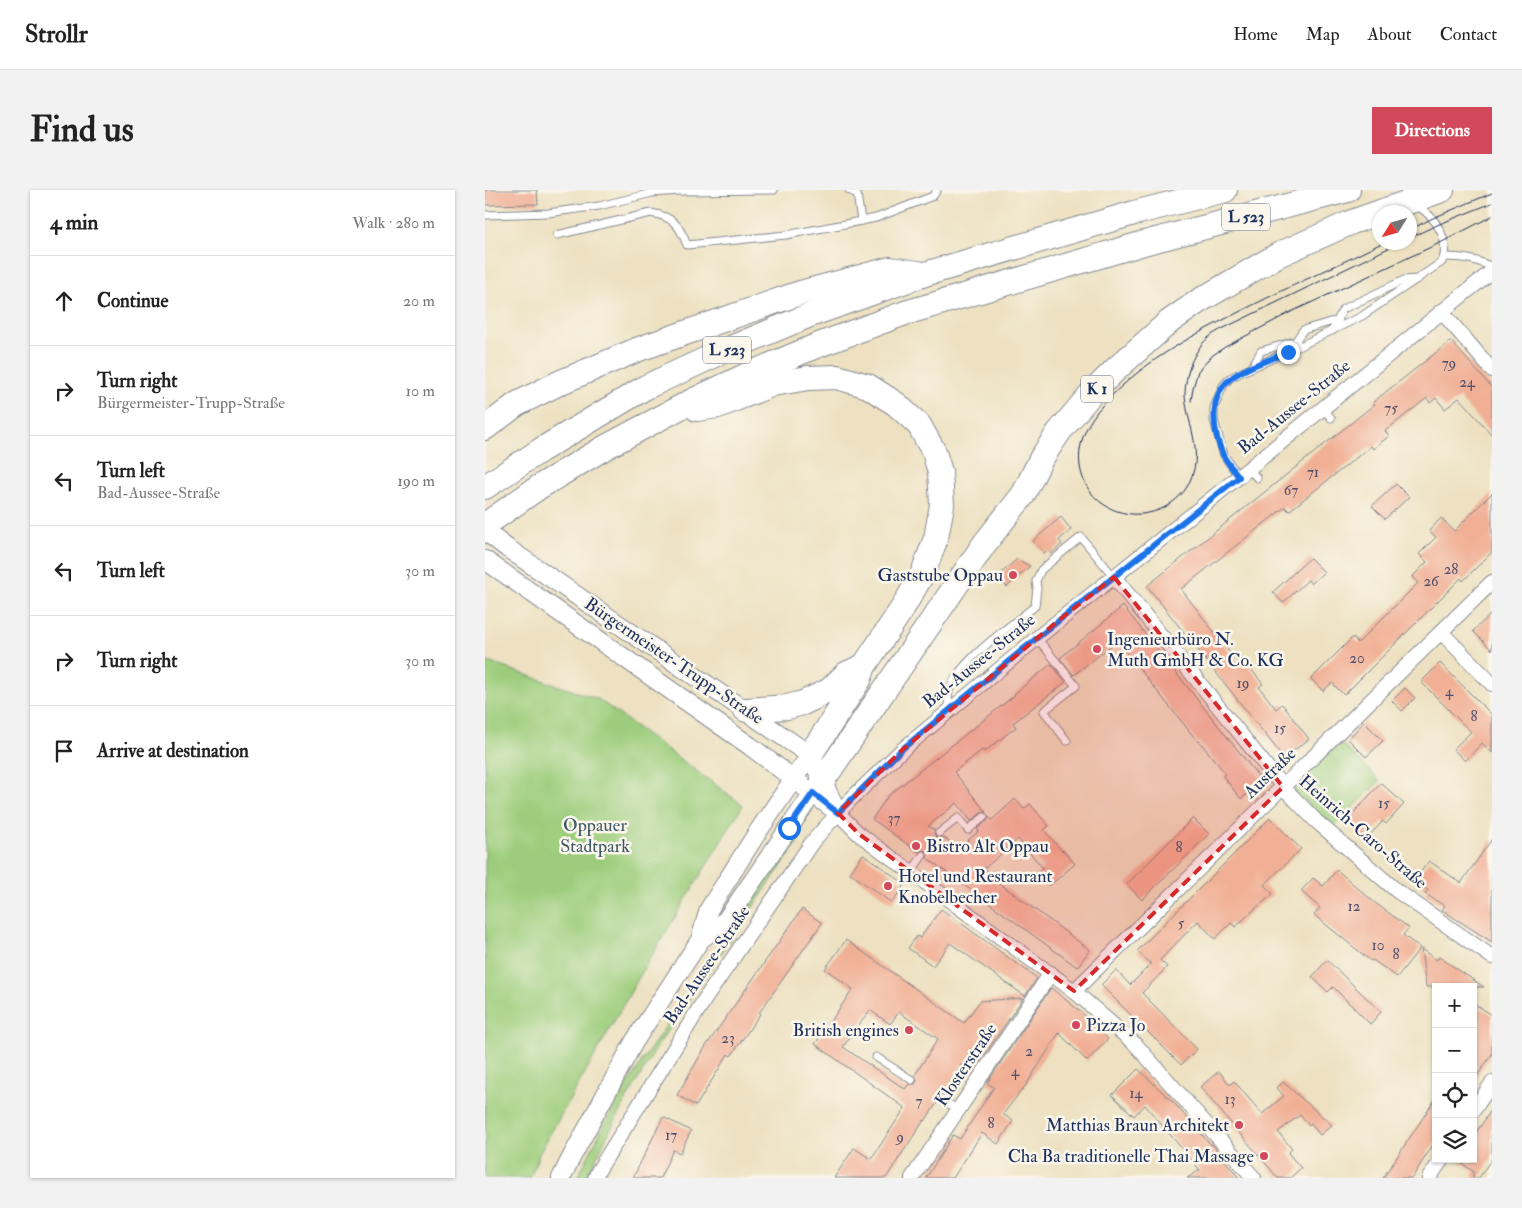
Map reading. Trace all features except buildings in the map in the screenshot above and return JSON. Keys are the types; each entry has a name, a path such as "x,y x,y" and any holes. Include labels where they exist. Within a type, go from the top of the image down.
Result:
{"highway":[{"name":"L 523","path":"485,487 541,450 655,383 810,315 925,274 1134,213 1225,190"},
{"name":"L 523","path":"485,525 539,487 604,448 670,412 747,375 816,346 905,313 1144,243 1348,190"},
{"name":"K 1","path":"818,787 985,542 1023,495 1041,459 1054,440 1090,395 1116,369 1169,322 1247,272 1278,255 1352,222 1442,190"},
{"path":"485,428 517,404 561,382 639,348 707,324 800,293 890,269 925,274"},
{"path":"670,412 719,406 773,384 808,378 837,377 868,386 896,404 919,425 934,452 940,472 942,504 936,538 923,573 902,609 864,666 859,680 810,755"},
{"path":"746,710 803,704 830,690 846,674 864,666"}],"street":[{"name":"Bad-Aussee-Straße","path":"595,1178 705,999 813,841 838,813 901,750 949,710 1114,577 1327,413 1441,311 1492,269"},
{"path":"1441,311 1492,370"},
{"name":"Bürgermeister-Trupp-Straße","path":"485,531 507,548 810,755 818,787 838,813 859,834 1051,973 1136,1045 1251,1177"},
{"name":"Bürgermeister-Trupp-Straße","path":"485,560 793,778 818,787"},
{"name":"Heinrich-Caro-Straße","path":"1114,577 1283,787 1316,821 1397,891 1492,957"},
{"name":"Austraße","path":"1074,991 1492,582"},
{"path":"1441,632 1492,684"},
{"name":"K 1","path":"561,1178 634,1042 700,940 709,908 793,778 810,755"},
{"name":"K 1","path":"700,940 726,920 818,787"},
{"name":"Klosterstraße","path":"912,1178 1051,973"},
{"path":"1477,1105 1492,1083"},
{"path":"1429,1178 1439,1163"}],"lane":[{"path":"485,215 548,213 599,206 661,192 774,190"},
{"path":"849,190 857,194 861,221"},
{"path":"557,235 651,213 662,215 674,221 682,232 687,245 786,235 876,218 933,196 937,190"},
{"path":"1248,475 1224,455 1214,420 1214,408 1223,386 1231,378 1252,367 1288,352 1362,316 1438,266 1444,257 1444,241 1437,225 1433,218 1423,209 1410,202"},
{"path":"1444,257 1466,257 1480,261 1492,269"},
{"path":"1332,331 1343,309 1404,280 1419,279"},
{"path":"1288,352 1303,330 1330,322 1352,321"},
{"path":"1252,367 1261,351 1295,342 1310,341"},
{"path":"949,710 948,692 958,672 982,649 1035,606 1037,581 1041,570 1081,537 1114,577"},
{"path":"1037,638 1075,686 1044,711 1067,741"},
{"path":"939,834 958,818 968,830 984,817"},
{"path":"911,872 923,855"},
{"path":"876,1057 912,1080"},
{"path":"940,1098 958,1110"}],"highlighted area":[{"path":"1114,577 1283,787 1074,991 859,834 838,813 902,750"}],"green space":[{"name":"Oppauer Stadtpark","path":"485,661 598,699 743,805 646,965 539,1154 530,1178 485,1178"},
{"path":"1340,742 1380,781 1333,828 1292,789"},
{"path":"797,838 798,842 660,1042 622,1107 586,1178 577,1178 607,1119 640,1064 794,839"}],"tram line":[{"path":"1417,226 1492,193"},
{"path":"1417,234 1492,203"},
{"path":"1191,401 1198,371 1213,355 1225,347 1291,312 1444,241 1492,216"},
{"path":"1372,248 1200,332 1147,365 1131,378 1101,407 1091,420 1084,434 1079,458 1084,481 1091,493 1113,509 1126,513 1153,512 1173,502 1182,494 1193,473 1195,462 1194,440 1185,392 1191,363 1203,344 1211,335 1222,329 1385,250"}],"place":[{"name":"Gaststube Oppau","path":"1013,575"},
{"name":"Ingenieurbüro N. Muth GmbH & Co. KG","path":"1097,649"},
{"name":"Bistro Alt Oppau","path":"916,846"},
{"name":"Hotel und Restaurant Knobelbecher","path":"888,886"},
{"name":"Pizza Jo","path":"1076,1025"},
{"name":"British engines","path":"909,1030"},
{"name":"Matthias Braun Architekt","path":"1239,1125"},
{"name":"Cha Ba traditionelle Thai Massage","path":"1264,1156"}],"route":[{"path":"789,828 813,793 838,813 901,750 1037,638 1239,477 1224,455 1219,441 1214,420 1214,408 1217,398 1223,386 1231,378 1247,369 1288,352"}]}
